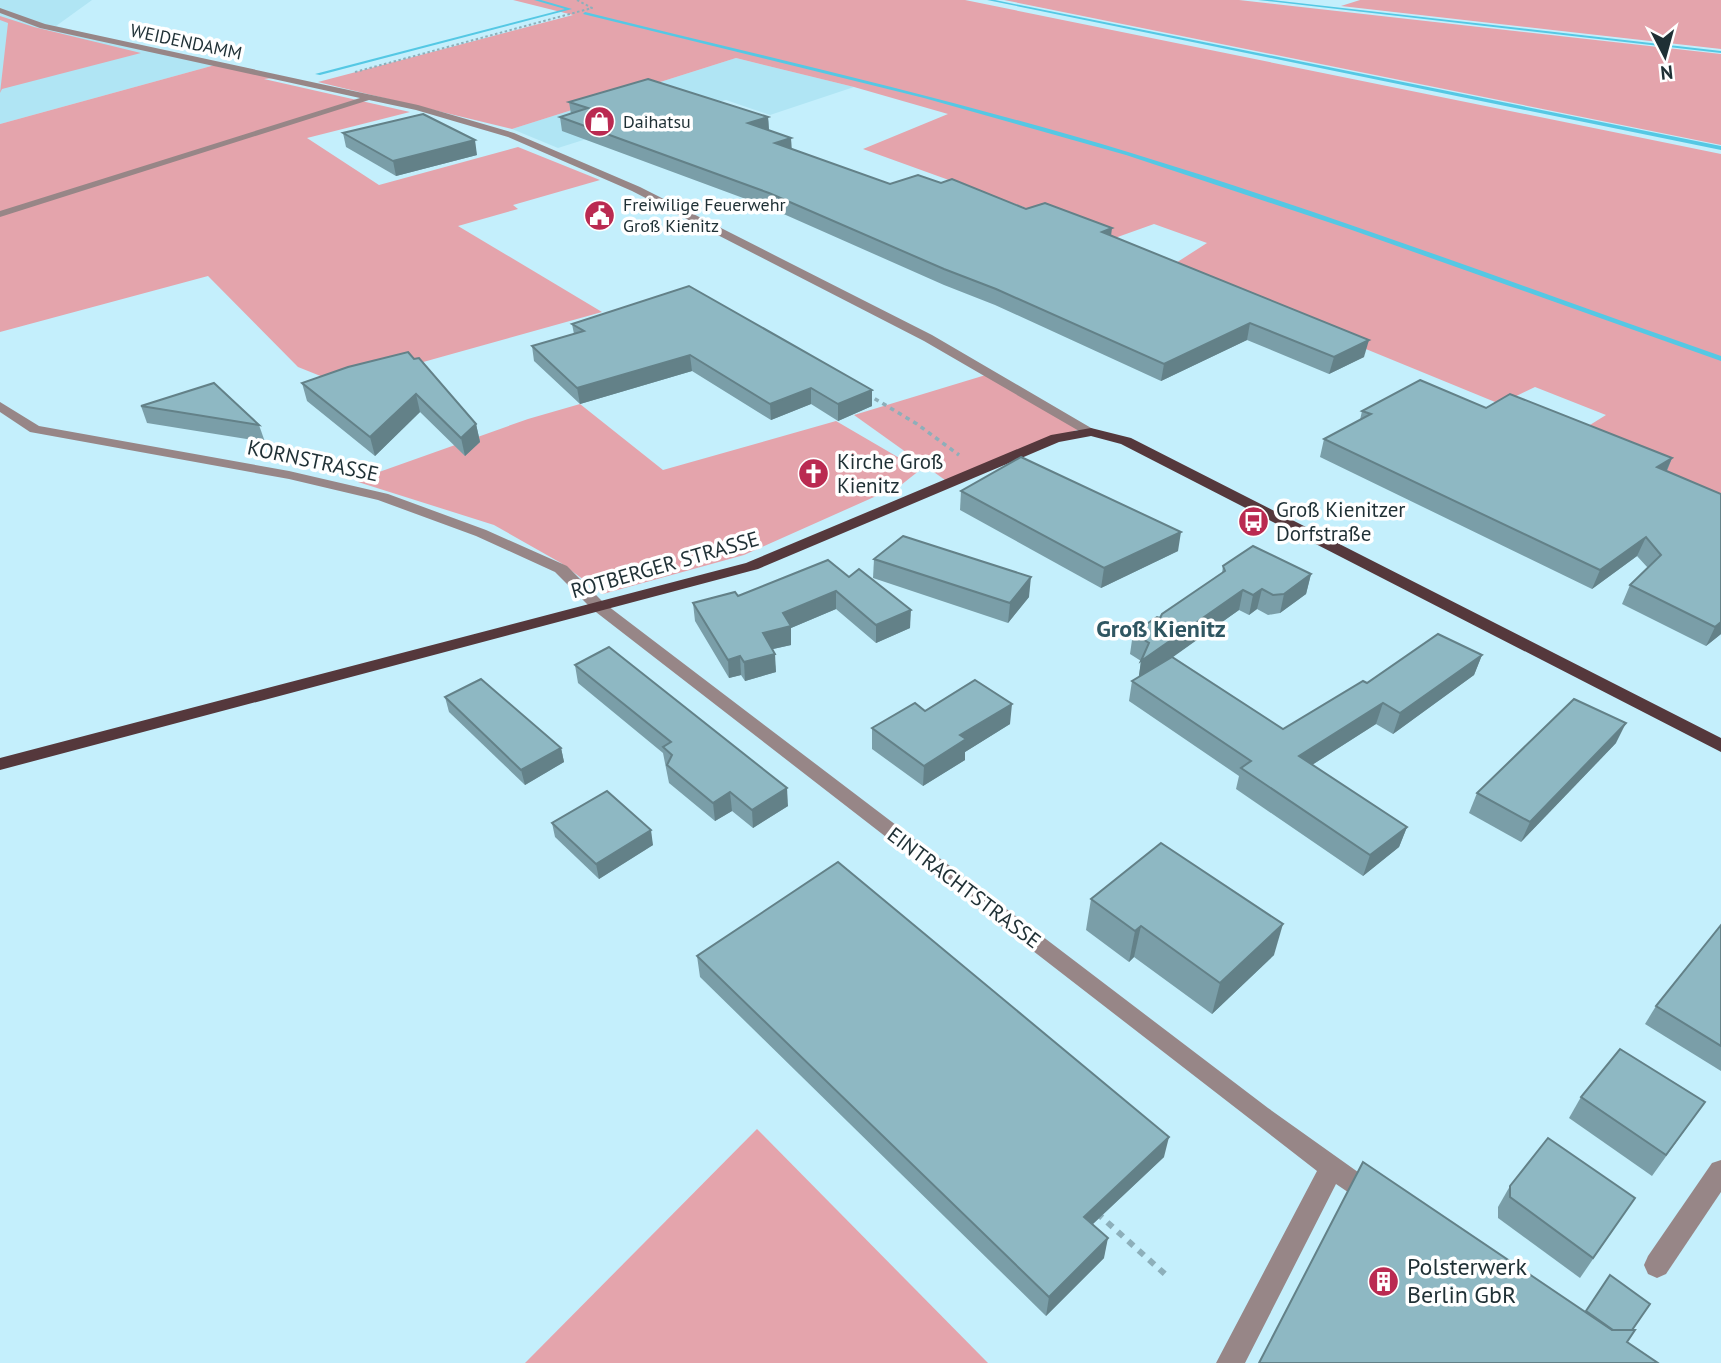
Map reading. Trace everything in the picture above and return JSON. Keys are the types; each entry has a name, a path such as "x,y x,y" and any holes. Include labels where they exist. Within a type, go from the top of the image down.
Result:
{"main road":[{"name":"ROTBERGER STRASSE","path":"0,764 752,566 1056,438 1091,432"},
{"path":"1091,432 1126,441 1721,746"}],"street":[{"name":"WEIDENDAMM","path":"0,10 43,26 368,98"},
{"path":"0,215 368,98 440,113 498,130 636,190 928,338 1091,432"},
{"name":"KORNSTRASSE","path":"0,406 35,429 289,475 383,497 481,533 561,569 598,606"},
{"name":"EINTRACHTSTRASSE","path":"598,606 1331,1168 1387,1207"},
{"path":"1230,1363 1331,1168"},
{"path":"1657,1265 1721,1171"}],"path":[{"path":"307,85 592,8 577,0"},
{"path":"857,388 917,424 979,470"},
{"path":"1095,1212 1166,1275"}],"shaded area":[{"path":"0,0 92,0 56,26 215,65 0,124"},
{"path":"513,0 965,0 1721,154 1721,495 1577,433 1606,415 1535,387 1500,404 1168,268 1207,243 1154,224 1112,239 863,149 948,114 736,58 512,129 318,82 573,15"},
{"path":"1004,0 1239,0 1721,54 1721,145"},
{"path":"1360,0 1721,0 1721,49 1341,6"},
{"path":"0,16 141,53 2,89 0,93 8,23 0,20"},
{"path":"736,58 854,87 770,115 726,100 640,122 558,148 512,129"},
{"path":"215,65 274,78 264,79 410,112 307,138 379,185 518,147 600,180 513,205 518,209 458,226 602,312 348,383 328,379 298,367 208,276 0,332 0,124"},
{"path":"989,374 1082,428 945,480 854,415"},
{"path":"580,404 663,470 836,421 920,470 901,485 744,555 603,594 561,563 494,525 358,482 365,477 528,419"},
{"path":"757,1129 988,1363 525,1363"}],"building":[{"path":"648,79 768,117 748,123 791,138 775,143 890,184 918,175 941,183 952,179 1026,209 1045,203 1112,228 1102,232 1369,340 1334,357 1250,323 1164,364 769,193 560,117 588,108 569,102"},
{"path":"423,114 475,140 393,161 343,133"},
{"path":"689,286 872,390 838,404 811,388 770,404 690,355 577,388 532,346 584,331 572,324"},
{"path":"408,352 414,359 419,358 476,424 461,438 416,394 370,437 302,383 348,367"},
{"path":"1420,380 1486,408 1510,394 1672,458 1657,467 1721,494 1721,622 1715,627 1630,585 1661,555 1646,537 1600,570 1324,439 1371,414 1362,411"},
{"path":"214,383 259,425 141,406"},
{"path":"1021,457 1181,532 1104,568 961,491"},
{"path":"903,536 1031,577 1010,603 874,559"},
{"path":"1253,546 1311,574 1284,594 1273,595 1262,589 1253,595 1243,590 1141,661 1149,643 1133,633 1157,617 1160,618 1225,571 1223,566"},
{"path":"828,560 849,577 859,569 911,610 876,625 836,591 783,613 791,626 763,633 775,654 744,662 740,656 728,660 693,603 735,592 738,596"},
{"path":"1438,634 1482,655 1400,713 1383,703 1299,756 1407,827 1370,855 1241,768 1251,761 1132,681 1172,657 1283,729 1363,681 1367,683"},
{"path":"609,647 787,788 752,810 730,792 713,803 667,765 672,755 663,747 671,742 575,665"},
{"path":"481,679 561,748 521,770 445,697"},
{"path":"975,680 1012,704 960,735 966,739 924,766 872,728 915,703 925,711"},
{"path":"1574,699 1626,723 1530,822 1477,793"},
{"path":"607,791 651,830 596,864 552,823"},
{"path":"1161,843 1283,924 1220,983 1141,926 1135,931 1091,899"},
{"path":"838,862 1169,1137 1084,1217 1108,1238 1049,1297 697,956"},
{"path":"1721,925 1721,1046 1656,1006"},
{"path":"1620,1049 1705,1102 1666,1155 1581,1097"},
{"path":"1548,1138 1635,1198 1593,1258 1510,1197 1510,1186"},
{"name":"Polsterwerk Berlin GbR","path":"1363,1162 1612,1330 1635,1330 1627,1342 1658,1363 1259,1363"},
{"path":"1610,1275 1650,1304 1632,1330 1613,1330 1586,1311"}],"waterway":[{"path":"536,0 567,8"},
{"path":"989,0 1721,148"},
{"path":"1260,0 1721,52"},
{"path":"318,74 570,9"},
{"path":"585,13 926,97 1128,154 1352,227 1721,359"}],"place":[{"name":"Daihatsu","path":"600,122"},
{"name":"Freiwilige Feuerwehr Groß Kienitz","path":"600,215"},
{"name":"Kirche Groß Kienitz","path":"814,474"},
{"name":"Groß Kienitzer Dorfstraße","path":"1253,522"},
{"name":"Polsterwerk Berlin GbR","path":"1384,1281"}],"district":[{"name":"Groß Kienitz","path":"1161,629"}]}
